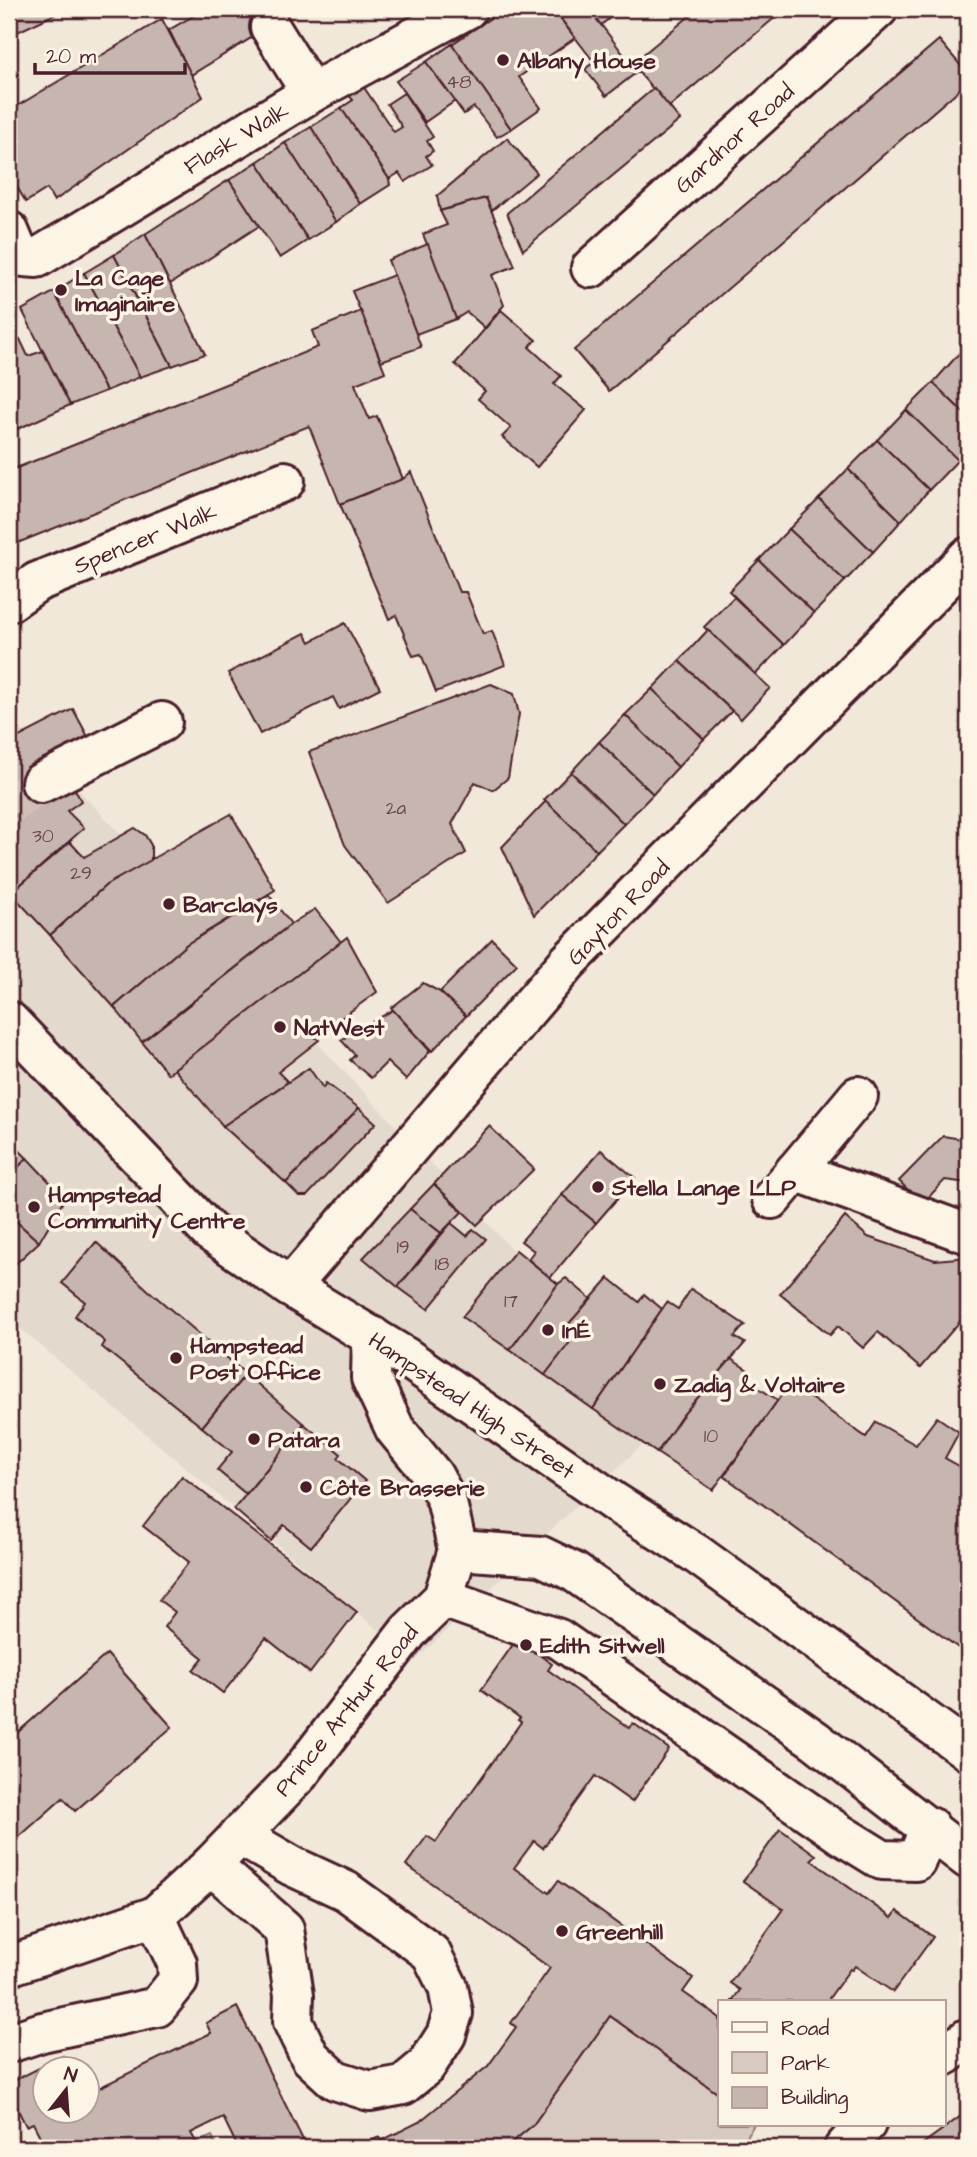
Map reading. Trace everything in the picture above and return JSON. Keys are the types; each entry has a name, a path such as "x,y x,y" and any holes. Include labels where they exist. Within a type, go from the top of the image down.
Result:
{"street":[{"name":"Flask Walk","path":"12,245 24,257 37,258 311,93 467,9"},
{"name":"Gardnor Road","path":"591,268 878,9"},
{"path":"270,27 311,93"},
{"name":"Spencer Walk","path":"9,602 37,582 285,481"},
{"name":"Gayton Road","path":"290,1287 568,962 968,557"},
{"path":"41,783 162,722"},
{"name":"Hampstead High Street","path":"12,1031 209,1231 290,1287 407,1358 614,1502 695,1553 968,1751"},
{"path":"858,1096 784,1185 968,1234"},
{"path":"372,1336 371,1378 394,1429 433,1475 446,1499 458,1550 541,1556 574,1572 815,1740 968,1859"},
{"name":"Prince Arthur Road","path":"9,1966 155,1916 211,1865 299,1774 409,1631 443,1598 458,1550"},
{"path":"443,1598 559,1639 840,1834 882,1860 916,1861 930,1827"},
{"path":"211,1865 284,1929 294,1995 293,2022 310,2057 318,2065 335,2080 370,2091 403,2085 426,2066 446,2035 453,2013 448,1987 431,1953 346,1891 292,1866 239,1835"},
{"path":"9,2043 43,2032 157,2007 178,1981 177,1963 155,1916"},
{"path":"946,2054 968,2038"},
{"path":"844,2148 864,2126"}],"shaded area":[{"path":"9,716 671,1418 415,1661 21,1329 9,1342"}],"green space":[{"path":"610,2016 718,2094 718,2126 753,2126 741,2148 505,2148 533,2125"},
{"path":"212,2136 217,2148 184,2148"}],"building":[{"path":"9,9 66,9 9,36"},
{"path":"205,9 269,9 277,22 191,75 169,30"},
{"name":"Albany House","path":"504,9 553,9 575,38 519,77 541,108 511,129 452,44"},
{"path":"574,9 589,9 637,72 606,96 585,69 594,62 561,19"},
{"path":"589,9 621,9 601,25"},
{"path":"698,9 785,9 669,107 633,66 635,61"},
{"path":"162,19 203,97 54,201 47,189 26,202 9,174 9,111"},
{"path":"939,40 968,74 968,82 609,391 574,350"},
{"path":"452,44 511,129 497,137 474,107 464,114 426,62"},
{"path":"426,62 455,101 425,122 396,81"},
{"path":"361,83 394,132 402,127 387,104 404,93 433,137 427,141 433,151 426,156 432,165 405,182 399,173 389,179 341,108 353,100 347,93"},
{"path":"654,88 680,120 523,250 507,213"},
{"path":"341,108 389,179 390,185 360,204 311,127"},
{"path":"311,127 360,204 336,222 285,143"},
{"path":"507,138 537,173 491,211 486,198 440,211 437,196"},
{"path":"285,143 336,222 308,240 257,162"},
{"path":"257,162 308,240 280,258 229,180"},
{"path":"229,180 259,226 170,284 145,234"},
{"path":"486,198 515,266 492,275 504,305 485,328 467,312 456,319 423,234 447,225 440,211"},
{"path":"145,234 205,354 172,366 114,255"},
{"path":"428,244 456,319 416,334 388,260"},
{"path":"114,255 172,366 140,377 84,273"},
{"path":"84,273 140,377 106,391 54,292"},
{"path":"394,275 421,347 381,361 352,291"},
{"path":"54,292 106,391 70,405 22,310"},
{"path":"501,310 536,340 529,347 561,376 554,384 586,410 537,467 502,437 511,428 478,399 485,391 455,364"},
{"path":"361,311 385,372 355,384 369,419 377,416 403,479 340,504 309,426 10,546 9,471 318,347 312,331"},
{"path":"9,334 13,342 20,339 28,356 43,351 70,405 9,431"},
{"path":"963,349 968,354 968,417 933,383"},
{"path":"933,383 968,417 968,450 958,461 906,410"},
{"path":"906,410 958,460 929,490 877,440"},
{"path":"877,440 929,490 901,521 848,469"},
{"path":"848,469 901,521 873,552 819,499"},
{"path":"411,472 459,592 466,592 483,634 492,631 505,665 436,692 421,654 413,656 396,615 389,619 340,504 403,479"},
{"path":"819,499 873,552 845,581 789,529"},
{"path":"789,529 845,581 814,613 759,560"},
{"path":"759,560 814,613 784,645 729,591"},
{"path":"734,597 784,645 754,676 704,627"},
{"path":"345,623 380,688 339,709 333,697 260,734 228,673 305,633 310,642"},
{"path":"708,630 770,688 741,719 679,661"},
{"path":"679,661 732,711 704,739 652,689"},
{"path":"491,684 514,694 519,714 508,778 493,790 475,782 452,824 466,853 388,903 345,845 309,752"},
{"path":"652,689 704,739 678,767 625,715"},
{"path":"73,709 92,744 46,793 9,821 9,742"},
{"path":"625,715 678,767 653,794 599,742"},
{"path":"599,742 653,794 624,824 571,772"},
{"path":"571,772 624,824 597,851 544,800"},
{"path":"69,778 81,801 67,811 84,828 11,893 9,821"},
{"path":"546,801 597,851 534,915 502,847"},
{"name":"Barclays","path":"231,814 275,890 187,944 114,1007 50,935 106,885"},
{"path":"135,828 145,835 151,845 151,860 106,885 50,935 11,893 70,842 84,857"},
{"path":"269,895 291,924 142,1042 114,1007 187,944"},
{"path":"315,909 341,942 168,1074 142,1042 291,924"},
{"path":"347,937 377,992 315,1037 319,1040 278,1072 288,1082 223,1126 174,1069"},
{"path":"492,939 517,964 466,1016 440,992"},
{"path":"423,983 440,992 466,1016 432,1051 391,1008"},
{"path":"393,1010 430,1051 406,1080 387,1062 371,1078 350,1060 355,1055 341,1040"},
{"path":"309,1068 323,1088 326,1083 359,1108 286,1183 223,1126"},
{"path":"359,1108 376,1123 307,1196 299,1196 286,1183"},
{"path":"489,1126 534,1169 477,1225 434,1184"},
{"path":"943,1136 968,1140 968,1183 945,1180 922,1204 899,1181"},
{"path":"9,1140 27,1158 9,1177"},
{"name":"Stella Lange LLP","path":"601,1150 635,1178 596,1223 562,1195"},
{"name":"Hampstead Community Centre","path":"27,1158 65,1198 39,1242 9,1215 9,1177"},
{"path":"434,1184 462,1212 441,1233 410,1209"},
{"path":"562,1195 596,1223 550,1278 528,1259 534,1251 521,1241"},
{"path":"410,1209 441,1233 398,1287 363,1258"},
{"path":"9,1215 39,1242 9,1270"},
{"path":"845,1217 868,1237 935,1260 968,1257 968,1312 920,1368 878,1332 863,1348 838,1326 830,1335 780,1294"},
{"path":"451,1223 467,1236 473,1229 486,1239 428,1309 398,1287"},
{"path":"96,1242 246,1374 202,1427 102,1347 105,1342 75,1316 85,1302 62,1283"},
{"path":"516,1250 558,1284 510,1350 462,1317"},
{"name":"InÉ","path":"566,1278 591,1299 567,1326 577,1333 545,1375 510,1350 558,1284"},
{"path":"609,1278 639,1302 644,1294 662,1309 593,1409 545,1375 577,1333 567,1326"},
{"name":"Zadig & Voltaire","path":"691,1289 745,1325 734,1337 745,1343 682,1416 657,1453 593,1409 667,1302 678,1309"},
{"path":"731,1359 751,1372 745,1380 778,1400 713,1490 657,1453 682,1416"},
{"name":"Patara","path":"246,1374 304,1424 246,1494 217,1470 232,1452 202,1427"},
{"path":"789,1383 866,1437 876,1422 916,1445 937,1417 959,1432 945,1458 968,1471 968,1655 724,1476"},
{"name":"Côte Brasserie","path":"304,1424 341,1454 338,1458 365,1481 311,1547 284,1525 271,1541 234,1509"},
{"path":"182,1476 357,1612 310,1673 266,1638 223,1693 193,1670 203,1658 164,1627 175,1612 159,1600 189,1562 143,1526"},
{"name":"Greenhill","path":"517,1639 552,1664 548,1670 629,1728 633,1723 669,1749 632,1802 595,1776 543,1848 534,1841 514,1868 549,1893 558,1881 693,1978 683,1992 718,2017 718,2094 610,2016 533,2125 505,2148 356,2148 379,2137 381,2141 419,2122 488,2066 516,2027 511,2023 550,1968 406,1865 427,1836 436,1842 521,1722 518,1720 520,1718 481,1690"},
{"path":"107,1654 172,1727 75,1811 63,1798 9,1846 9,1740"},
{"path":"780,1829 816,1855 811,1860 892,1918 897,1911 933,1937 893,1992 855,1966 828,2000 733,2000 740,1990 730,1983 783,1909 743,1881"},
{"path":"237,2007 307,2148 238,2148 223,2117 191,2133 196,2142 184,2148 46,2148 35,2126 102,2126 102,2086 211,2033 206,2023"},
{"path":"32,2072 32,2123 26,2126 9,2092 9,2083"},
{"path":"968,2111 968,2148 917,2148"}],"tunnel":[{"path":"9,806 41,783"}],"place":[{"name":"Albany House","path":"503,60"},
{"name":"La Cage Imaginaire","path":"61,290"},
{"name":"Barclays","path":"169,904"},
{"name":"NatWest","path":"280,1027"},
{"name":"Stella Lange LLP","path":"598,1187"},
{"name":"Hampstead Community Centre","path":"34,1207"},
{"name":"InÉ","path":"548,1330"},
{"name":"Hampstead Post Office","path":"176,1358"},
{"name":"Zadig & Voltaire","path":"660,1384"},
{"name":"Patara","path":"254,1439"},
{"name":"Côte Brasserie","path":"306,1487"},
{"name":"Edith Sitwell","path":"526,1645"},
{"name":"Greenhill","path":"562,1931"}]}
